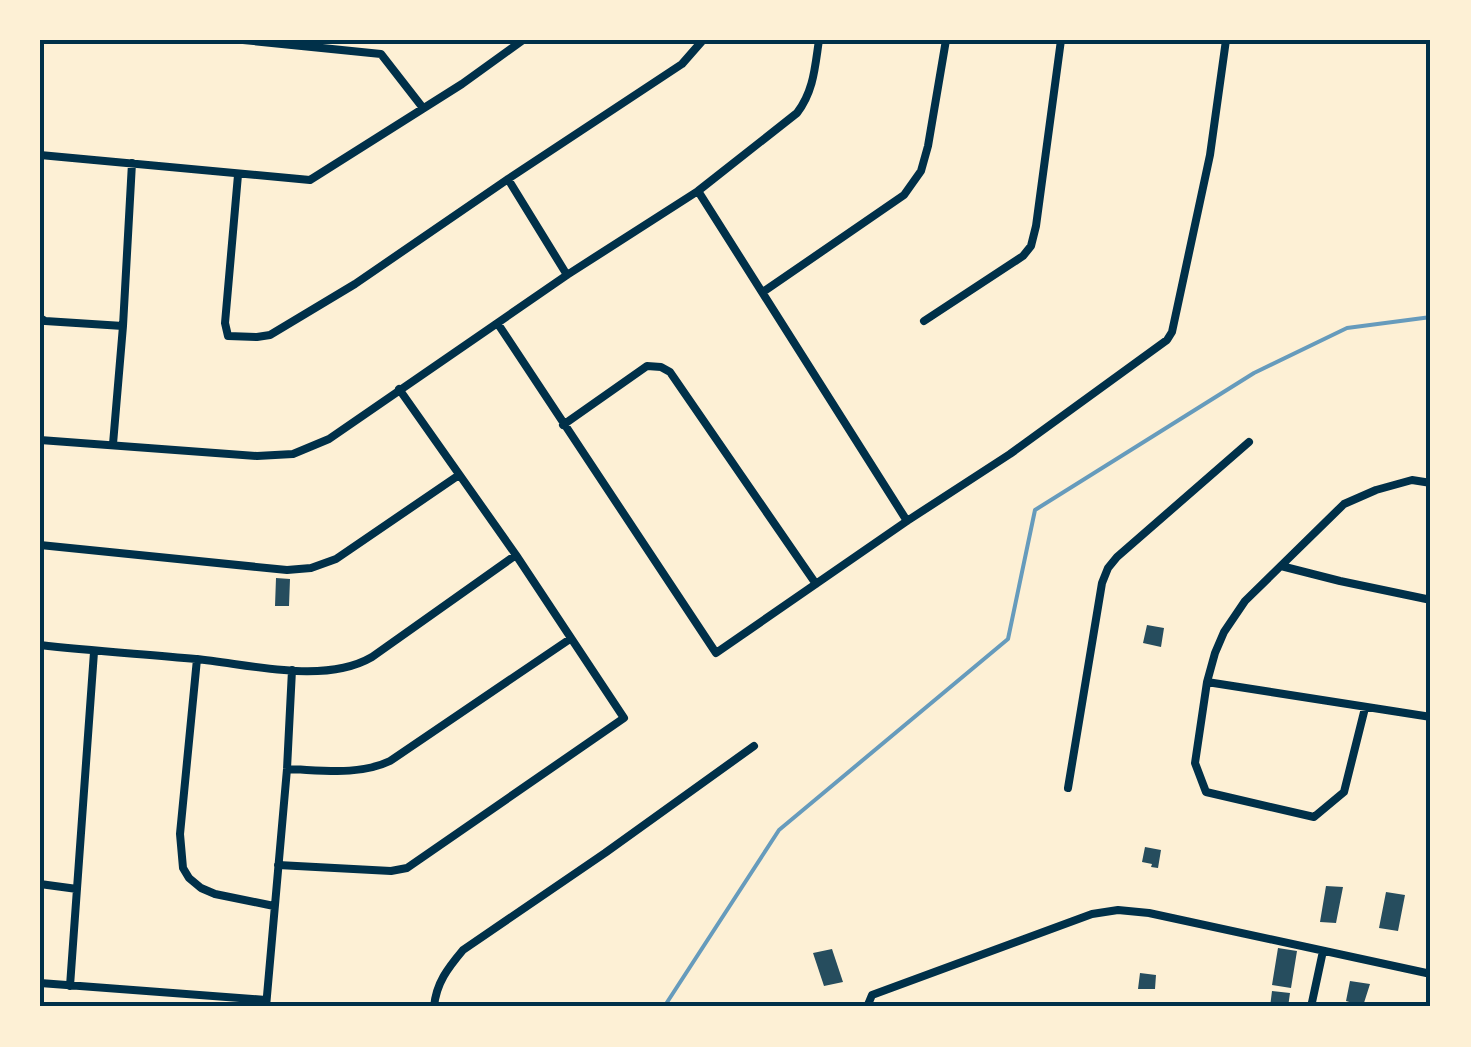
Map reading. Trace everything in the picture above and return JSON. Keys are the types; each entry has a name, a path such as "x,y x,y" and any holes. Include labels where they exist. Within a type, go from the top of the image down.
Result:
{"street":[{"path":"243,40 381,54 423,108"},
{"path":"238,175 224,323 228,336 257,337 270,334 355,284 682,64 702,40"},
{"path":"40,440 258,456 293,454 329,439 698,190 797,113 812,86 819,40"},
{"path":"763,292 904,195 921,171 946,40"},
{"path":"924,321 1023,256 1030,246 1036,226 1060,40"},
{"path":"498,324 716,653 1010,454 1167,340 1172,332 1210,156 1226,40"},
{"path":"40,155 310,180 462,84 520,41"},
{"path":"112,444 132,162"},
{"path":"508,178 568,275"},
{"path":"698,190 907,522"},
{"path":"40,318 123,326"},
{"path":"563,425 647,366 670,372 816,584"},
{"path":"278,865 391,871 407,868 624,718 516,555 398,389"},
{"path":"1068,788 1102,583 1108,568 1249,442"},
{"path":"40,544 287,570 311,568 336,560 459,475"},
{"path":"1365,708 1344,792 1314,816 1206,792 1195,763 1207,682 1224,632 1245,601 1344,504 1412,480 1431,482"},
{"path":"40,645 292,670 359,665 516,555"},
{"path":"1281,566 1431,600"},
{"path":"287,769 363,770 390,762 570,640"},
{"path":"70,986 94,652"},
{"path":"197,659 180,834 182,868 201,888 215,894 274,906"},
{"path":"40,983 266,1003 292,670"},
{"path":"1207,682 1431,717"},
{"path":"434,1007 435,992 446,969 463,950 754,746"},
{"path":"40,884 76,889"},
{"path":"867,1007 872,995 1092,914 1118,910 1149,913 1431,974"},
{"path":"1311,1007 1323,951"}],"building":[{"path":"276,578 290,579 289,606 275,606"},
{"path":"1147,625 1164,628 1161,647 1143,643"},
{"path":"1145,847 1161,850 1158,868 1142,862"},
{"path":"1326,886 1343,887 1336,923 1320,922"},
{"path":"1386,892 1405,895 1398,931 1379,928"},
{"path":"1278,948 1297,951 1291,988 1272,985"},
{"path":"832,949 843,982 824,986 813,953"},
{"path":"1140,973 1156,975 1155,989 1138,989"},
{"path":"1350,981 1370,984 1363,1006 1346,1001"},
{"path":"1272,991 1290,993 1288,1007 1270,1007"}],"waterway":[{"path":"664,1007 779,830 1008,639 1035,510 1254,373 1347,328 1431,317"}]}
